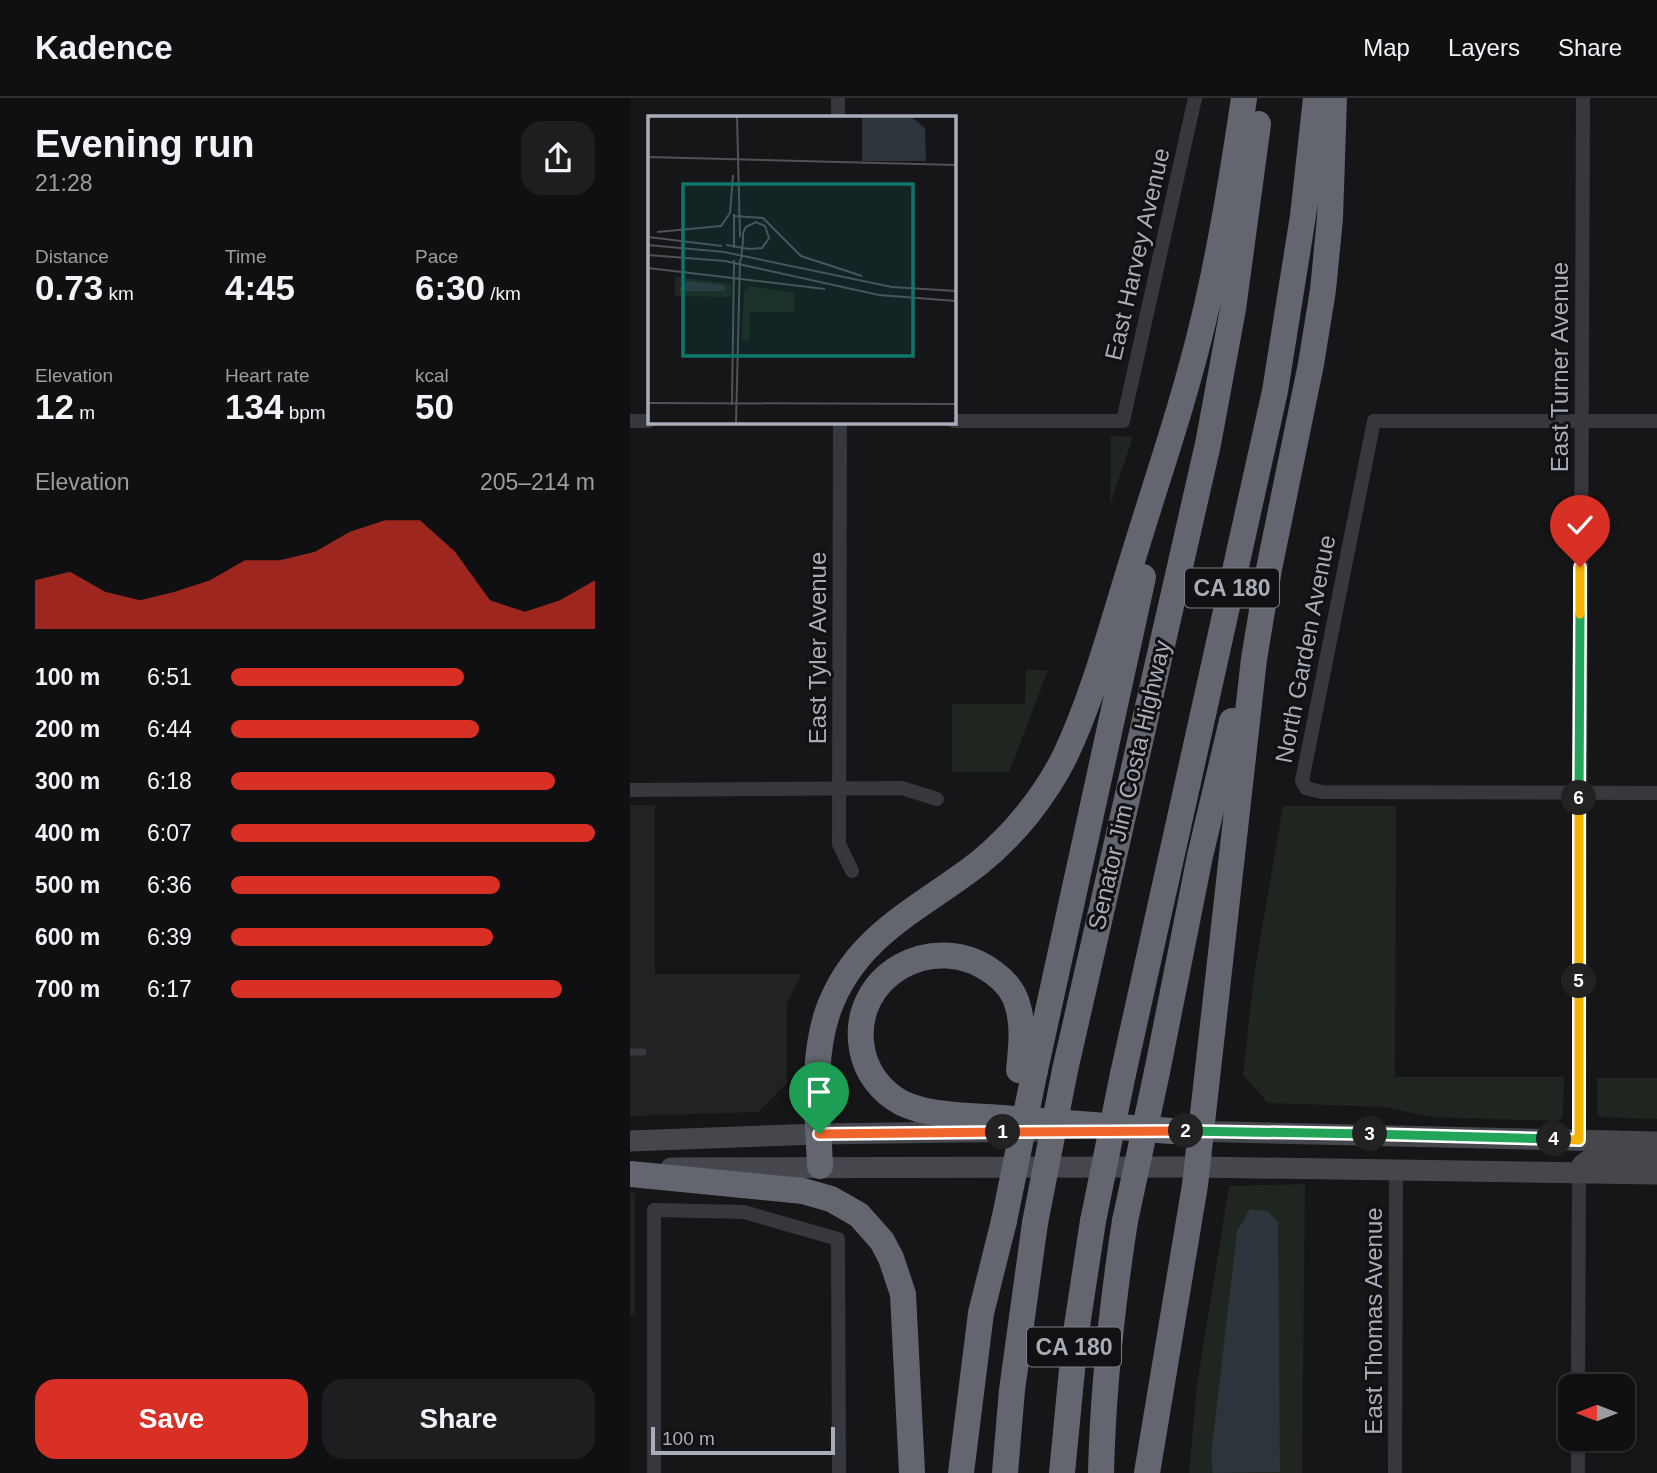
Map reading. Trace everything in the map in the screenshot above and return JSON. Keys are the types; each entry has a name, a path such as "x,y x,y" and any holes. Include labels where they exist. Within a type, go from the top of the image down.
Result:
{"highway":[{"path":"961,1473 981,1313 1027,1070 1215,267 1244,98"},
{"name":"Senator Jim Costa Highway","path":"1004,1473 1012,1390 1035,1223 1065,1070 1208,444 1246,224 1260,98"},
{"name":"CA 180","path":"1062,1473 1075,1339 1093,1221 1123,1074 1275,391 1303,216 1316,98"},
{"path":"1101,1473 1106,1365 1125,1221 1200,856 1269,569 1320,313 1330,218 1334,98"},
{"path":"820,1166 818,1072 821,1040 828,1012 848,971 874,939 978,864 1002,842 1040,798 1063,760 1080,719 1111,626 1188,381"},
{"path":"1147,1473 1197,1167 1246,718 1269,569"},
{"path":"1027,1070 1021,1022 1014,996 998,975 966,958 929,955 907,962 885,978 864,1011 860,1035 864,1059 870,1072 890,1095 914,1108 954,1114 1172,1131"},
{"path":"630,1174 803,1191 831,1199 859,1215 882,1241 891,1258 903,1294 912,1473"}],"main road":[{"path":"630,1141 819,1134 1200,1131 1657,1142"},
{"path":"1579,1172 1580,1166 1587,1160 1603,1156 1657,1157"},
{"path":"630,1168 1197,1167 1657,1174"}],"street":[{"path":"838,98 838,116"},
{"name":"East Harvey Avenue","path":"956,421 1123,421 1195,98"},
{"name":"East Turner Avenue","path":"1579,1140 1583,98"},
{"path":"630,421 648,421"},
{"name":"North Garden Avenue","path":"1581,421 1374,421 1302,781 1306,788 1322,792 1657,793"},
{"path":"1581,421 1657,421"},
{"name":"East Tyler Avenue","path":"840,424 839,844 852,871"},
{"path":"630,790 902,788 937,799"},
{"name":"East Thomas Avenue","path":"1395,1473 1396,1169"},
{"path":"1578,1374 1579,1172"},
{"path":"654,1473 654,1210 744,1212 838,1239 839,1473"},
{"path":"1578,1451 1578,1473"}],"lane":[{"path":"630,1052 643,1052"}],"shaded area":[{"path":"1111,436 1133,437 1110,505"},
{"path":"1026,670 1048,670 1009,772 952,772 952,704 1025,704"},
{"path":"630,805 655,805 655,974 802,974 787,1003 787,1083 758,1112 630,1116"},
{"path":"1283,806 1396,806 1395,1077 1564,1077 1563,1116 1558,1121 1430,1117 1386,1107 1268,1103 1243,1075 1254,976"},
{"path":"1597,1078 1657,1078 1657,1119 1601,1117 1597,1114"},
{"path":"1305,1184 1302,1473 1189,1473 1197,1385 1229,1186"},
{"path":"630,1193 635,1193 635,1315 630,1315"},
{"path":"1250,1209 1267,1211 1278,1222 1280,1472 1213,1473 1211,1457 1237,1231"}],"route":[{"path":"819,1134 1200,1131 1579,1140 1580,567"}]}
